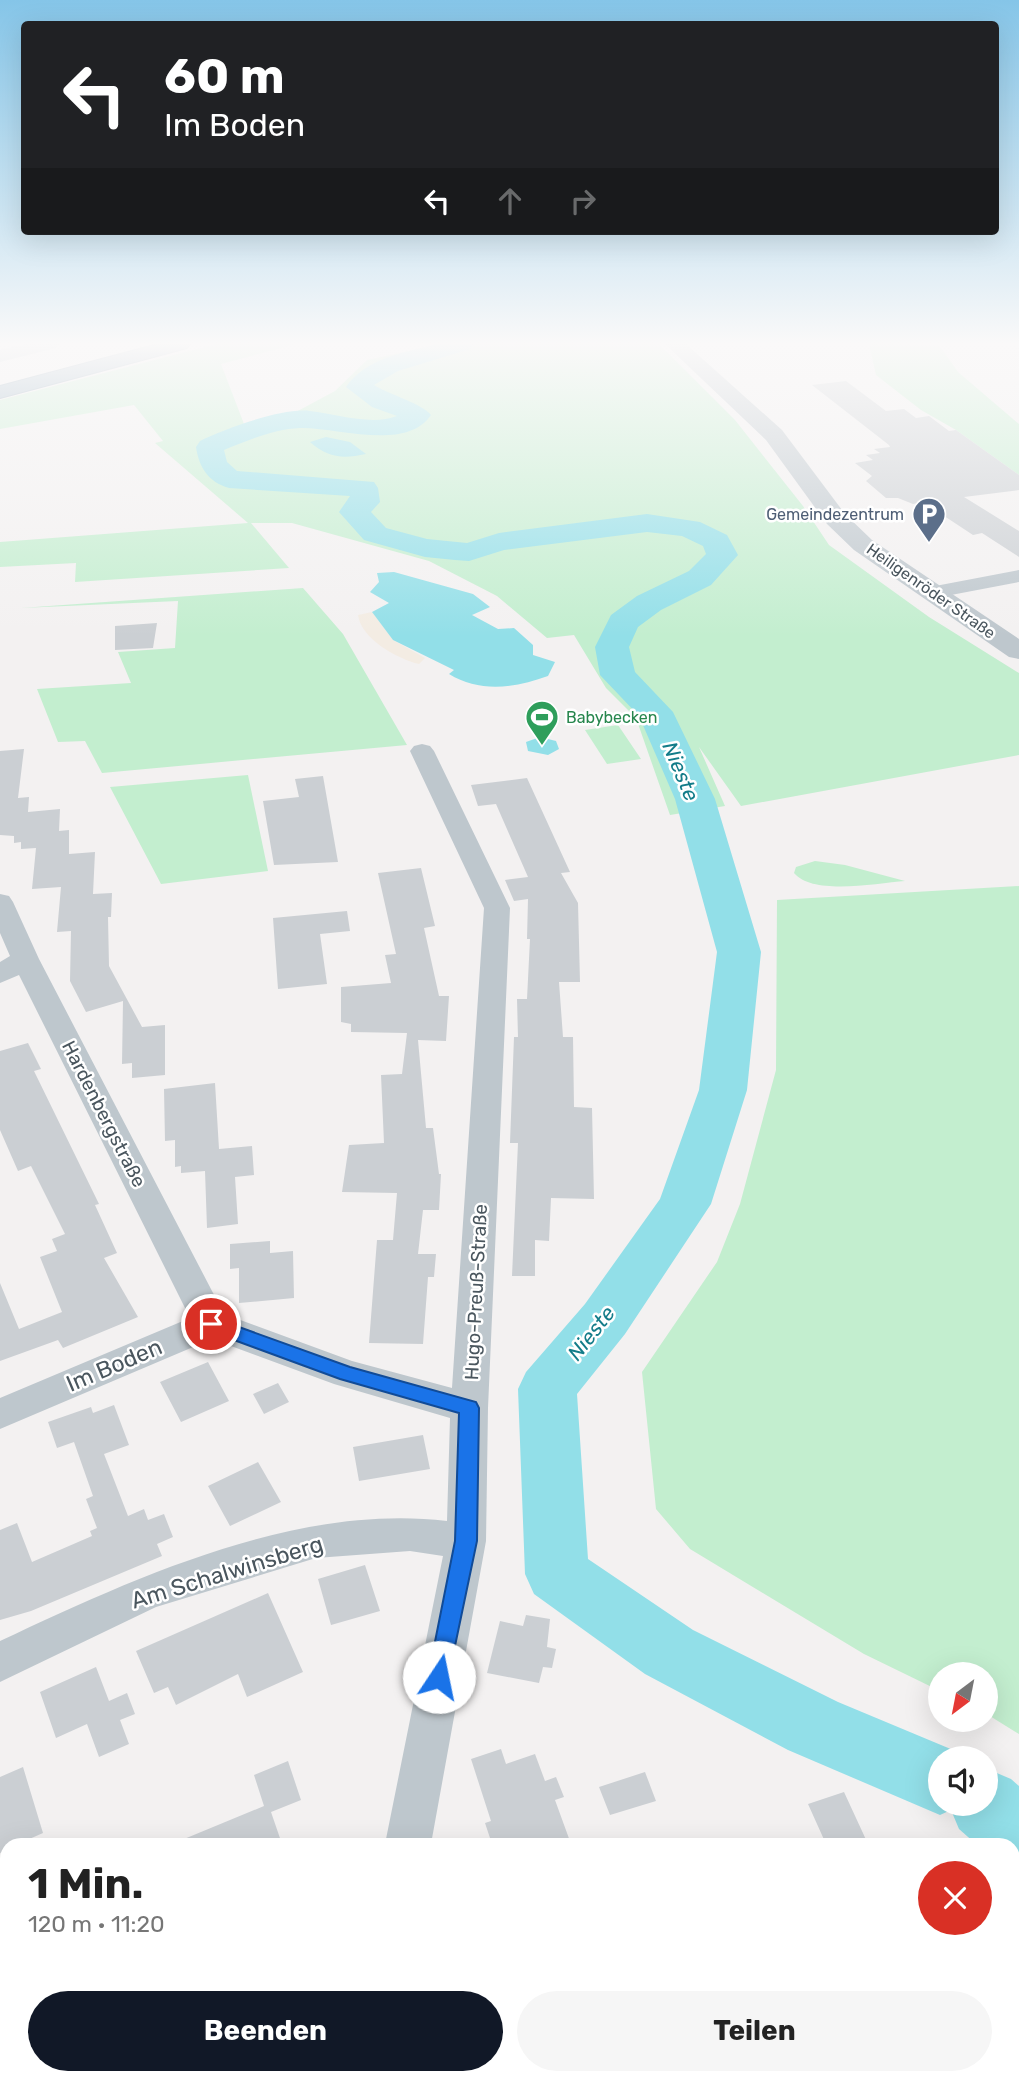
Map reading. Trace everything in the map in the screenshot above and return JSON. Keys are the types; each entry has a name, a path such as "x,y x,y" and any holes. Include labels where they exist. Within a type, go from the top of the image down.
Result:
{"street":[{"name":"Heiligenröder Straße","path":"779,441 836,519 863,545 1019,652"},
{"path":"930,593 1018,577"},
{"name":"Hugo-Preuß-Straße","path":"409,1838 466,1541 469,1408 497,908 422,751"},
{"name":"Hardenbergstraße","path":"0,902 13,966 211,1324"},
{"path":"211,1324 347,1374 469,1408"},
{"name":"Im Boden","path":"0,1414 211,1324"},
{"name":"Am Schalwinsberg","path":"0,1662 146,1592 316,1541 410,1534 466,1541"}],"green space":[{"path":"752,441 803,506 829,545 929,617 1019,673 1019,755 741,806 699,747 725,806 670,815 636,718 606,688 574,635 547,638 497,596 429,561 292,523 251,523 289,568 75,582 76,563 0,567 0,542 248,523 155,443"},
{"path":"972,441 1019,441 1019,475"},
{"path":"303,588 343,634 407,745 102,773 85,741 58,742 37,689 131,683 118,652 175,648 178,601 21,608"},
{"path":"618,725 641,759 607,764 585,730"},
{"path":"248,775 268,871 161,884 110,787"},
{"path":"815,861 845,865 905,881 830,886 803,880 794,873 796,867"},
{"path":"1019,886 1019,1734 998,1721 998,1662 928,1662 928,1685 864,1654 690,1549 656,1509 642,1372 717,1262 740,1204 776,1070 777,900"}],"sand":[{"path":"372,612 393,640 425,658 419,664 410,661 391,653 373,640 358,615"}],"water":[{"path":"310,442 350,442 366,454 336,456"},
{"path":"394,572 473,594 490,607 472,615 498,629 514,628 533,645 533,655 555,662 548,676 510,686 473,684 449,674 454,670 393,640 372,612 389,603 370,592 379,582 377,573"},
{"name":"Babybecken","path":"540,737 556,741 559,749 548,755 528,751 526,742"}],"building":[{"path":"884,441 972,441 1019,475 1019,490 964,497 1019,531 1019,557 982,533 973,535 923,502 913,504 898,498 886,498 866,481 872,476 855,463 873,460 866,455 880,453 874,449 890,447"},
{"path":"157,623 153,648 115,650 115,626"},
{"path":"24,749 18,798 29,797 28,812 60,809 59,831 69,830 69,854 95,852 93,894 112,893 111,917 108,917 109,966 142,1027 165,1025 165,1075 132,1078 132,1063 122,1064 123,1001 86,1012 70,981 71,931 57,932 61,887 32,889 36,848 21,849 21,842 14,843 14,836 0,835 0,751"},
{"path":"323,776 338,862 274,865 263,801 299,797 295,779"},
{"path":"527,778 570,872 561,873 578,903 580,982 559,982 563,1037 573,1037 574,1107 592,1108 594,1199 551,1198 549,1241 535,1240 535,1276 512,1276 518,1143 510,1143 514,1037 518,1037 517,999 527,999 530,939 527,939 528,899 514,901 505,880 528,877 496,804 478,806 471,785"},
{"path":"421,868 435,926 424,928 439,996 449,996 446,1041 418,1040 426,1128 433,1128 441,1174 439,1210 423,1210 418,1254 436,1254 434,1277 428,1277 423,1344 369,1343 377,1240 393,1240 397,1193 342,1192 349,1145 384,1143 381,1075 402,1074 407,1033 351,1032 351,1024 341,1022 341,987 391,983 385,955 396,954 378,873"},
{"path":"347,911 350,931 320,934 327,984 278,989 273,918"},
{"path":"28,1043 41,1069 34,1071 99,1204 95,1205 117,1253 104,1258 138,1317 63,1348 58,1340 0,1361 0,1283 19,1329 62,1312 40,1257 57,1251 52,1239 65,1234 31,1166 18,1171 0,1130 0,1051"},
{"path":"215,1083 219,1149 252,1146 254,1175 235,1177 238,1224 207,1228 205,1171 181,1173 181,1166 175,1167 175,1140 165,1141 164,1089"},
{"path":"270,1241 270,1253 293,1251 294,1298 239,1303 239,1268 230,1269 230,1244"},
{"path":"208,1362 229,1401 181,1422 160,1382"},
{"path":"278,1383 289,1402 264,1414 253,1394"},
{"path":"114,1405 129,1445 104,1454 128,1516 144,1509 148,1520 164,1514 173,1537 157,1544 162,1556 31,1611 0,1620 0,1530 17,1523 32,1562 92,1536 90,1531 97,1528 86,1499 93,1496 74,1442 57,1448 48,1422 91,1407 93,1413"},
{"path":"423,1435 430,1469 359,1481 353,1447"},
{"path":"258,1462 281,1502 230,1526 208,1486"},
{"path":"365,1565 380,1611 331,1625 318,1579"},
{"path":"268,1593 303,1672 247,1697 238,1674 176,1705 168,1687 154,1693 136,1651"},
{"path":"526,1615 550,1619 547,1647 556,1649 552,1668 543,1667 539,1683 487,1673 500,1621 523,1626"},
{"path":"96,1667 109,1701 127,1693 135,1714 120,1720 129,1744 99,1757 87,1724 56,1738 40,1692"},
{"path":"501,1749 506,1764 535,1754 545,1781 556,1777 564,1797 555,1800 569,1838 490,1838 485,1823 491,1821 471,1759"},
{"path":"288,1761 301,1800 271,1812 280,1838 187,1838 264,1806 254,1775"},
{"path":"23,1767 43,1833 32,1838 0,1838 0,1777"},
{"path":"645,1772 656,1801 610,1815 599,1787"},
{"path":"844,1792 865,1838 823,1838 808,1804"}],"waterway":[{"name":"Nieste","path":"221,441 210,447 213,465 229,479 364,488 365,502 354,512 375,534 425,548 469,552 499,542 647,523 689,528 716,541 722,555 700,578 649,603 623,622 612,647 618,675 655,712 695,799 739,952 723,1090 685,1204 605,1319 547,1389 557,1574 669,1652 813,1726 928,1775"},
{"name":"Nieste","path":"998,1815 1019,1834"}],"place":[{"name":"Gemeindezentrum","path":"929,544"},
{"name":"Babybecken","path":"542,747"}],"route":[{"path":"211,1324 347,1374 469,1408 466,1541 439,1677"}]}
